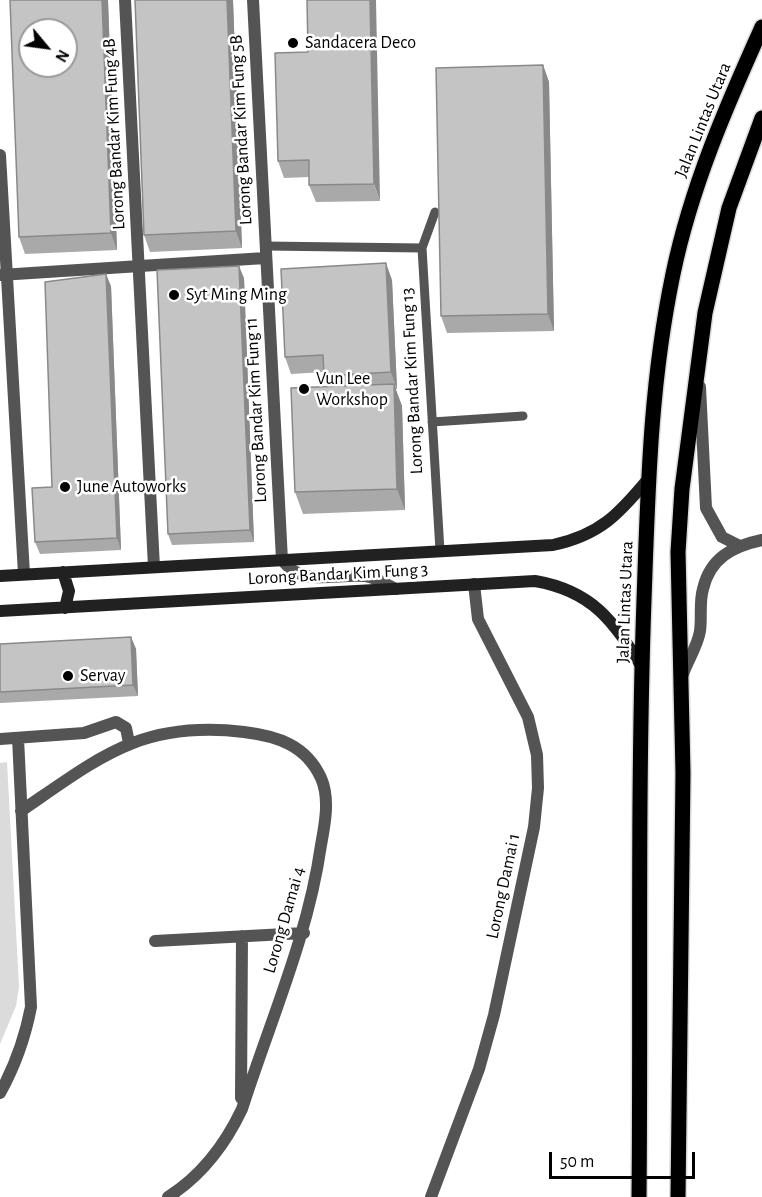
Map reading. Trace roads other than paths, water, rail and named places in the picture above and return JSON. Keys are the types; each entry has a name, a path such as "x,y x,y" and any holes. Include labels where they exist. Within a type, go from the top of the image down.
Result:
{"main road":[{"name":"Jalan Lintas Utara","path":"639,1197 642,667 651,419 673,273 705,159 762,27"},
{"path":"678,1197 683,674 678,552 682,489 705,314 729,208 762,118"},
{"name":"Lorong Bandar Kim Fung 3","path":"0,576 553,544 589,535 614,518 649,478"},
{"path":"63,572 69,591 65,608"},
{"name":"Lorong Bandar Kim Fung 3","path":"0,610 535,581 566,589 600,609 613,623 642,667"}],"street":[{"name":"Lorong Bandar Kim Fung 4B","path":"125,0 154,567"},
{"name":"Lorong Bandar Kim Fung 5B","path":"253,0 265,252"},
{"path":"0,155 3,274 24,574"},
{"path":"3,274 138,267 265,252"},
{"name":"Lorong Bandar Kim Fung 11","path":"265,252 282,560"},
{"path":"697,365 706,508 722,537 738,545"},
{"path":"683,674 700,633 702,590 710,570 724,554 738,545 762,540"},
{"path":"282,560 289,568 310,578 368,576 396,589"},
{"name":"Lorong Damai 1","path":"431,1197 479,1069 494,1014 534,826 538,788 537,755 528,717 478,619 474,584"},
{"path":"0,739 84,733 116,722 126,728 129,743"},
{"name":"Lorong Damai 4","path":"21,811 84,768 129,743 174,732 236,731 270,735 296,746 322,779 326,799 316,884 304,933 238,1118 231,1133 199,1173 168,1197"},
{"path":"0,1093 17,1058 26,1033 31,1007 32,980 18,738"},
{"path":"155,941 304,933"},
{"path":"238,1118 242,1092 242,936"}],"lane":[{"name":"Lorong Bandar Kim Fung 13","path":"435,212 422,248 441,551"},
{"path":"265,252 422,248"},
{"path":"432,422 523,416"}],"place":[{"name":"Sandacera Deco","path":"293,43"},
{"name":"Syt Ming Ming","path":"174,295"},
{"name":"Vun Lee Workshop","path":"304,389"},
{"name":"June Autoworks","path":"65,487"},
{"name":"Servay","path":"68,676"}]}
